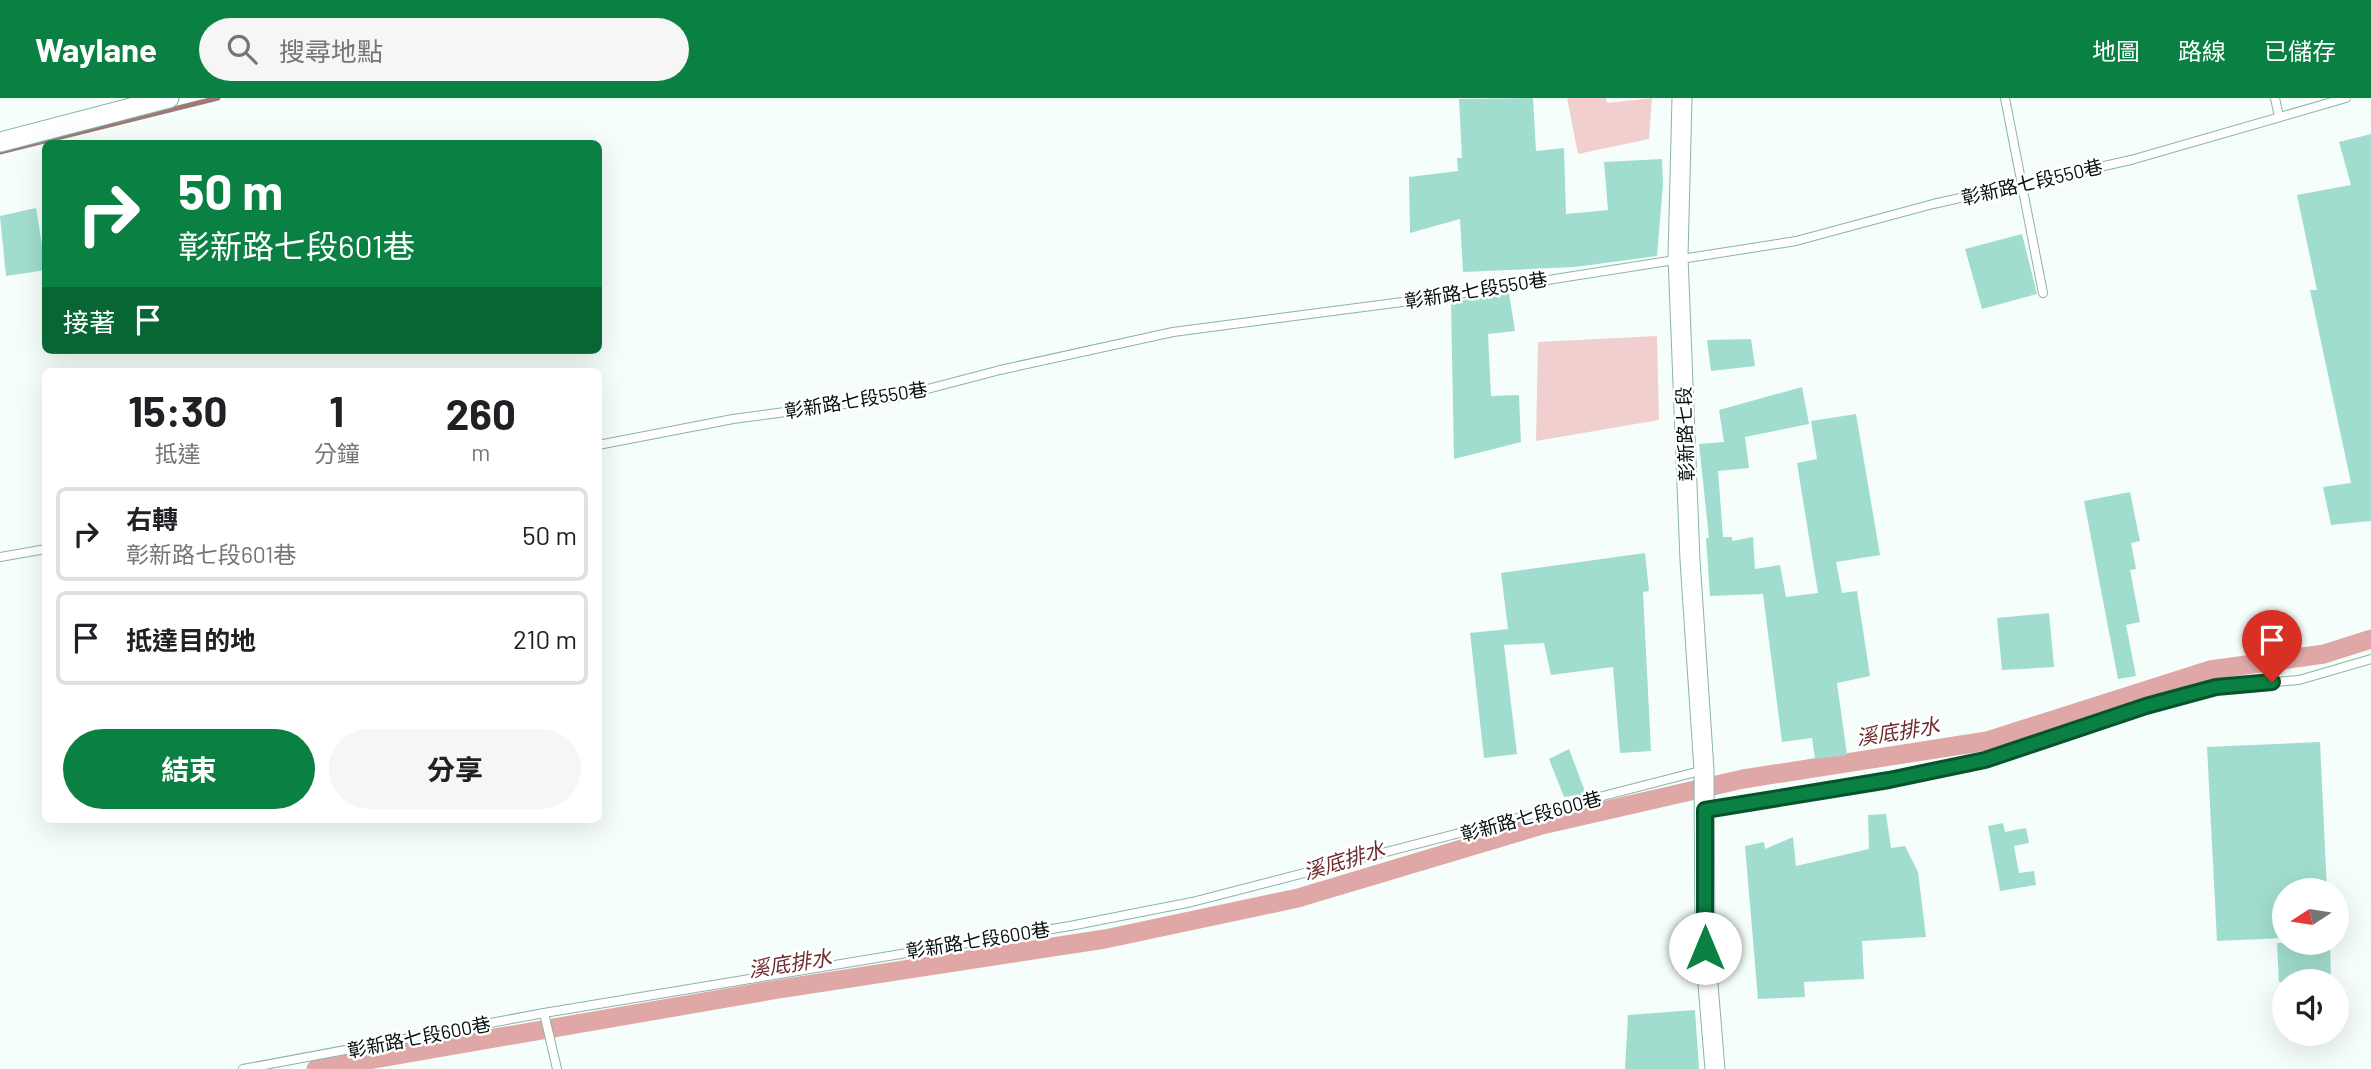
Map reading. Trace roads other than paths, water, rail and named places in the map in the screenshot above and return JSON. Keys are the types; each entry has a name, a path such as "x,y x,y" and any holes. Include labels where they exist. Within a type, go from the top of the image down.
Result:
{"street":[{"path":"0,142 169,98"},
{"name":"彰新路七段","path":"1682,98 1678,257 1690,560 1705,810"},
{"path":"1705,810 1705,948 1716,1069"}],"lane":[{"path":"2005,98 2043,293"},
{"path":"2275,98 2279,117"},
{"name":"彰新路七段550巷","path":"602,444 733,419 897,397 1173,332 1433,298 1796,240 2023,183 2131,160 2346,98"},
{"path":"0,557 42,550"},
{"path":"1705,810 1889,780 1985,760 2169,699 2216,687 2299,680 2371,659"},
{"name":"彰新路七段600巷","path":"243,1069 544,1013 1070,926 1192,902 1704,770"},
{"path":"544,1013 556,1069"}],"waterway":[{"path":"48,140 218,98"},
{"path":"0,152 42,142"},
{"name":"溪底排水","path":"316,1069 773,990 1105,939 1298,898 1542,825 1743,779 1987,741 2210,670 2324,654 2371,639"}]}
